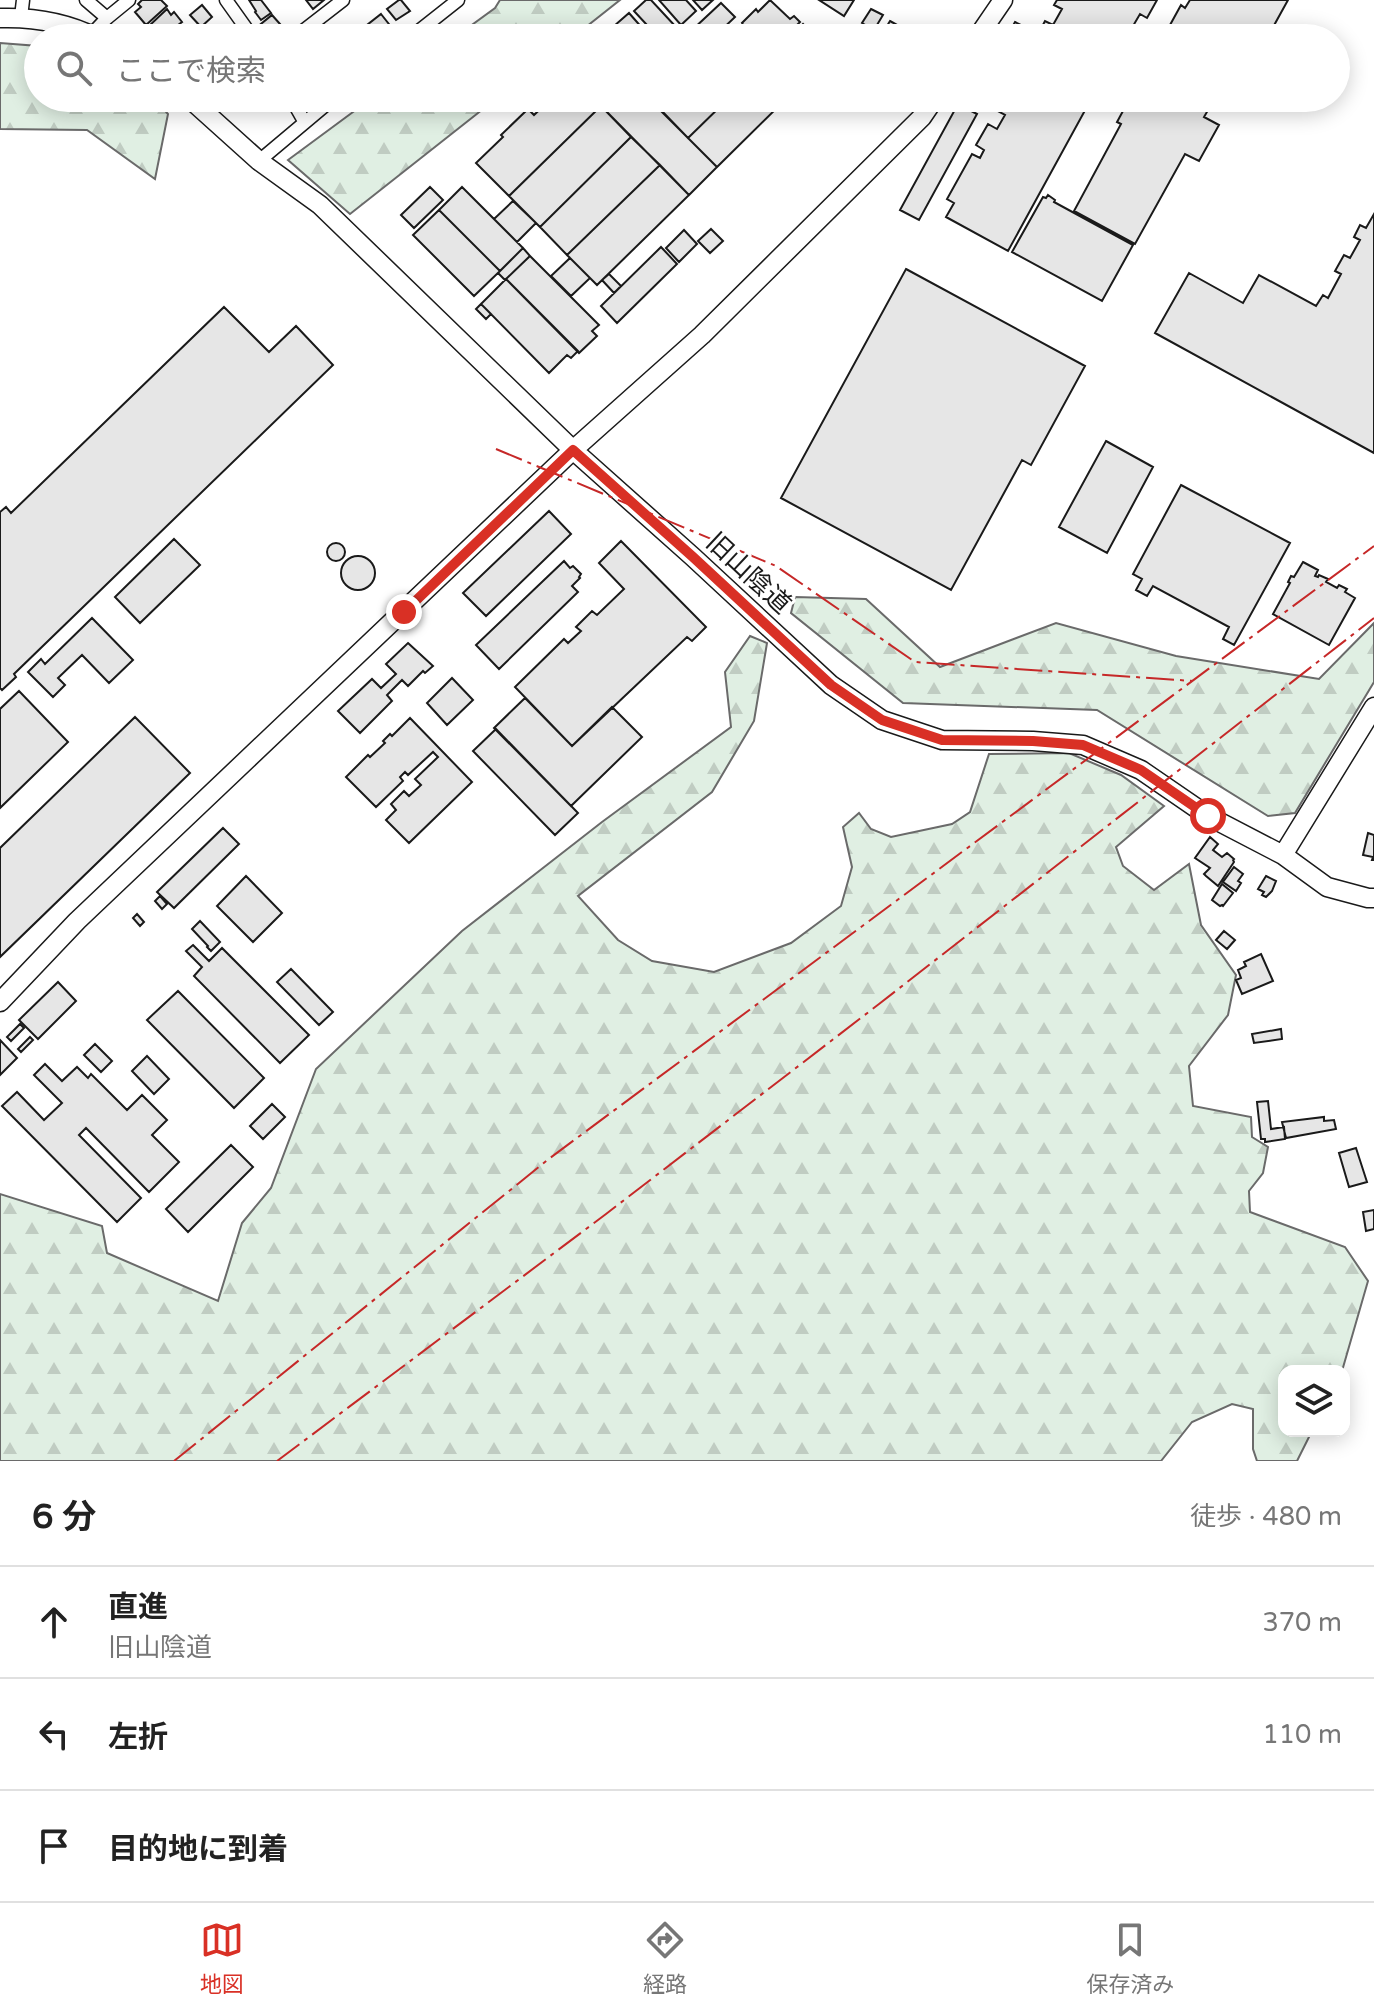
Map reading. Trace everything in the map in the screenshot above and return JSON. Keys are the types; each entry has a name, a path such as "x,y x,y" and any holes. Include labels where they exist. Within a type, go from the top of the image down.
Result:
{"street":[{"path":"86,0 107,18"},
{"path":"103,24 129,0"},
{"path":"312,24 343,0"},
{"path":"428,24 458,0"},
{"path":"987,24 1003,0"},
{"path":"230,1 244,24"},
{"path":"0,18 22,9 58,24"},
{"name":"旧山陰道","path":"205,112 259,161 320,205 573,450 704,566 831,685 882,720 942,740 1083,745 1141,770 1208,816 1283,855 1327,887 1374,898"},
{"path":"299,112 304,121"},
{"path":"259,161 316,112"},
{"path":"0,1002 77,921 573,450 702,335 925,112"},
{"path":"1283,855 1374,707"}],"green space":[{"path":"500,0 620,0 590,24 473,24 495,8"},
{"path":"0,43 24,45 24,112 168,114 155,179 87,130 0,129"},
{"path":"353,112 479,112 350,214 288,160"},
{"path":"795,597 866,599 940,667 1056,623 1176,656 1319,679 1374,623 1374,682 1295,813 1268,816 1097,710 903,703 791,613"},
{"path":"750,636 767,643 754,721 712,792 578,896 618,940 652,961 714,972 791,943 841,906 852,867 843,827 859,813 871,829 891,837 952,824 970,812 989,754 1069,753 1121,775 1164,806 1116,847 1123,866 1154,890 1189,864 1201,925 1236,975 1228,1015 1189,1066 1193,1106 1251,1117 1252,1137 1268,1147 1263,1173 1249,1191 1250,1212 1345,1247 1368,1281 1344,1365 1278,1365 1278,1437 1309,1437 1297,1461 1257,1461 1253,1449 1253,1409 1232,1404 1192,1422 1161,1461 0,1461 0,1194 102,1226 107,1253 218,1301 242,1223 271,1188 316,1069 462,931 731,727 725,672"}],"building":[{"path":"142,0 161,0 167,6 145,24 135,12 141,7 138,4"},
{"path":"249,0 261,0 271,13 261,20"},
{"path":"306,0 324,0 313,9"},
{"path":"399,0 410,11 396,20 387,9"},
{"path":"646,0 651,0 673,24 646,24 634,11"},
{"path":"659,0 686,0 696,11 680,24"},
{"path":"693,0 713,0 702,10"},
{"path":"770,0 790,19 794,16 800,22 743,24 756,9 758,12"},
{"path":"819,0 854,0 844,16"},
{"path":"1057,0 1157,0 1147,18 1140,14 1134,24 1054,24 1062,9 1054,5"},
{"path":"1190,0 1288,0 1275,24 1171,24 1181,5 1185,8"},
{"path":"721,3 735,17 728,24 698,24"},
{"path":"202,5 212,17 204,24 198,24 190,15"},
{"path":"167,9 182,22 179,24 151,24"},
{"path":"871,9 883,15 878,24 862,23"},
{"path":"629,13 639,24 616,24"},
{"path":"381,14 389,24 368,24"},
{"path":"272,15 280,24 261,24"},
{"path":"525,112 534,115 537,112 595,112 509,196 476,163"},
{"path":"595,112 607,112 631,137 540,227 509,196"},
{"path":"607,112 662,112 717,167 689,195"},
{"path":"663,112 715,112 688,138"},
{"path":"715,112 773,112 717,167 688,138"},
{"path":"954,112 977,114 919,220 900,210"},
{"path":"1000,112 1084,112 1008,251 946,217 954,203 947,199 972,154 980,158 984,150 976,145 988,124 997,129 1005,115"},
{"path":"1122,112 1207,112 1204,117 1219,125 1199,161 1185,154 1135,244 1074,211 1121,124 1117,122"},
{"path":"631,137 660,165 567,255 540,227"},
{"path":"660,165 689,195 597,285 567,255"},
{"path":"430,187 443,200 414,228 401,215"},
{"path":"462,187 523,248 500,271 439,210"},
{"path":"1048,195 1054,202 1133,245 1102,301 1012,252 1043,197"},
{"path":"513,201 536,223 517,242 494,219"},
{"path":"439,210 500,271 474,296 413,235"},
{"path":"1374,214 1374,453 1155,333 1189,273 1243,303 1259,275 1316,306 1323,295 1328,298 1341,274 1335,271 1344,255 1350,258 1360,240 1354,237 1360,225 1366,228"},
{"path":"711,229 723,241 710,253 698,241"},
{"path":"684,230 697,244 679,262 666,248"},
{"path":"661,247 677,264 617,323 601,306"},
{"path":"523,248 530,256 505,280 498,273"},
{"path":"530,256 599,325 592,331 597,336 579,353 506,279"},
{"path":"570,258 590,278 571,296 551,276"},
{"path":"906,269 1085,366 1031,465 1022,460 951,590 781,498"},
{"path":"609,274 621,286 614,293 602,280"},
{"path":"506,279 578,351 571,358 567,355 549,373 481,304"},
{"path":"481,304 491,314 486,319 476,309"},
{"path":"224,307 269,352 296,326 333,365 14,674 16,677 2,690 0,512 6,507 11,513"},
{"path":"1106,441 1153,467 1107,553 1059,527"},
{"path":"1181,485 1290,543 1234,645 1223,639 1229,627 1153,586 1147,596 1136,590 1142,579 1133,574"},
{"path":"549,511 571,534 486,616 463,593"},
{"path":"174,539 200,565 140,623 115,597"},
{"path":"621,541 706,627 692,641 687,637 572,746 515,687 564,639 568,643 581,631 576,627 592,611 597,615 624,589 599,563"},
{"path":"332,543 340,543 345,552 343,559 332,561 327,556 327,548"},
{"path":"358,556 370,561 375,573 370,585 358,590 346,585 341,573 346,561"},
{"path":"564,561 581,574 572,586 578,592 499,669 476,645"},
{"path":"1303,562 1318,570 1315,576 1328,579 1326,582 1337,588 1339,585 1347,589 1345,592 1355,598 1329,645 1273,614 1291,576 1294,577"},
{"path":"92,618 133,660 109,683 82,655 58,678 65,685 53,697 28,672 41,659 45,664"},
{"path":"408,643 433,666 408,686 402,680 387,695 392,701 360,733 338,711 372,679 381,688 396,674 386,664"},
{"path":"452,678 473,700 447,725 427,703"},
{"path":"19,691 68,742 0,808 0,709"},
{"path":"525,698 572,746 612,707 642,737 571,806 494,728"},
{"path":"135,717 190,773 0,957 0,848"},
{"path":"410,718 472,782 409,843 386,820 396,810 391,804 404,791 409,796 421,785 415,779 438,757 433,752 408,775 405,772 400,777 403,781 376,807 346,777"},
{"path":"496,729 578,813 555,835 473,751"},
{"path":"223,828 239,844 174,908 157,892"},
{"path":"1368,833 1374,835 1374,860 1363,855"},
{"path":"1210,837 1218,844 1213,850 1222,857 1227,853 1234,859 1218,886 1204,874 1210,868 1195,858"},
{"path":"1234,867 1243,874 1236,891 1223,882"},
{"path":"246,876 282,913 253,942 217,906"},
{"path":"1266,876 1276,881 1266,897 1258,889"},
{"path":"1222,884 1233,893 1220,906 1212,900"},
{"path":"160,896 167,904 162,909 155,901"},
{"path":"137,914 144,922 140,926 133,918"},
{"path":"200,921 220,942 211,951 192,929"},
{"path":"1224,931 1235,940 1227,949 1216,940"},
{"path":"193,945 209,961 222,948 309,1035 280,1063 194,976 202,967 186,951"},
{"path":"1261,954 1273,981 1242,994 1236,980 1241,978 1238,970 1246,966 1244,962"},
{"path":"291,969 333,1012 319,1025 277,982"},
{"path":"58,982 76,1001 38,1039 19,1020"},
{"path":"178,991 264,1078 234,1108 147,1020"},
{"path":"20,1024 24,1028 11,1041 7,1037"},
{"path":"1281,1029 1282,1039 1254,1043 1252,1034"},
{"path":"30,1037 33,1040 21,1052 18,1049"},
{"path":"0,1040 17,1058 0,1075"},
{"path":"95,1044 112,1061 101,1072 84,1055"},
{"path":"147,1056 169,1079 154,1094 132,1071"},
{"path":"45,1064 62,1081 77,1067 88,1078 91,1074 127,1110 142,1095 167,1120 152,1135 179,1162 149,1192 86,1128 79,1135 141,1198 117,1222 2,1106 17,1092 44,1120 62,1103 34,1075"},
{"path":"1268,1101 1271,1129 1284,1127 1285,1139 1265,1142 1261,1139 1257,1102"},
{"path":"272,1104 285,1117 263,1139 250,1126"},
{"path":"1324,1117 1324,1121 1334,1120 1336,1129 1286,1138 1282,1122"},
{"path":"231,1145 253,1167 188,1232 166,1209"},
{"path":"1356,1148 1367,1182 1349,1187 1339,1153"},
{"path":"1374,1210 1374,1229 1366,1231 1363,1212"}],"power":[{"path":"496,449 776,566 915,662 1193,681"},
{"path":"174,1461 550,1158 1374,546"},
{"path":"277,1461 606,1214 1374,618"}],"route":[{"path":"404,612 573,450 831,685 882,720 942,740 1083,745 1141,770 1208,816"}]}
